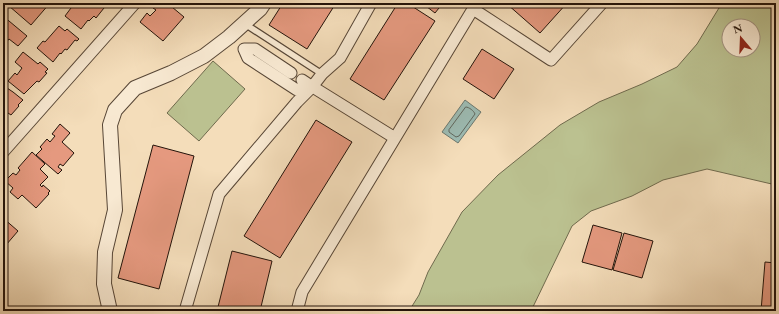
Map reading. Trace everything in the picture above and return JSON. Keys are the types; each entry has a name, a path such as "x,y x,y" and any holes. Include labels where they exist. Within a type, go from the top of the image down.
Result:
{"street":[{"path":"3,152 135,3"},
{"path":"110,311 104,284 105,252 115,210 110,125 116,110 135,88 171,73 204,56 244,24 260,9 264,3"},
{"path":"229,37 244,49 248,58 297,90 322,74 340,58 371,3"},
{"path":"297,311 302,292 475,6 551,60 602,3"},
{"path":"244,49 255,49 291,73"},
{"path":"307,84 395,138"},
{"path":"185,311 219,194 297,102 307,84"}],"lane":[{"path":"244,24 322,74"}],"green space":[{"path":"722,3 776,3 776,185 707,169 663,180 632,196 591,211 572,226 531,311 409,311 419,295 428,272 462,212 498,175 560,125 599,102 677,67 697,44"},
{"path":"213,61 245,89 199,141 167,113"}],"water":[{"path":"465,100 481,112 458,143 442,132"}],"building":[{"path":"11,3 50,3 31,25 9,6"},
{"path":"69,3 104,3 101,6 104,8 96,18 94,16 89,21 88,20 81,29 65,16 71,8 68,5"},
{"path":"158,3 172,3 174,5 172,7 184,17 163,41 140,22 147,13 150,16 156,10 153,8"},
{"path":"283,3 336,3 307,49 269,25"},
{"path":"398,3 407,3 435,21 384,100 350,79"},
{"path":"422,3 443,3 435,13"},
{"path":"567,3 540,33 507,4"},
{"path":"3,16 27,36 18,46 9,39 4,45 6,47 3,50"},
{"path":"59,26 65,31 67,29 79,39 77,41 75,40 67,50 65,49 61,54 60,53 53,62 37,48 43,41 45,42"},
{"path":"482,49 514,69 494,99 463,79"},
{"path":"23,52 38,64 40,62 48,69 45,72 47,73 39,82 37,81 24,94 8,81 15,73 17,75 22,68 15,62"},
{"path":"7,88 23,100 11,115 8,113 3,119 3,89 5,90"},
{"path":"316,120 352,142 280,258 244,236"},
{"path":"60,124 70,133 62,142 74,153 63,166 60,164 58,167 62,170 58,174 36,155 42,149 40,147 47,139 50,142 55,136 52,134"},
{"path":"153,145 194,156 159,289 118,278"},
{"path":"32,152 45,164 40,169 48,177 40,185 42,187 43,185 50,191 36,208 22,195 18,199 10,192 13,188 5,181 13,173 16,175 20,170 18,168"},
{"path":"3,218 18,231 6,245 3,242"},
{"path":"593,225 622,233 612,270 582,262"},
{"path":"624,233 653,241 642,278 613,270"},
{"path":"232,251 272,261 260,311 217,311"},
{"path":"765,262 776,263 776,311 761,311"}]}
